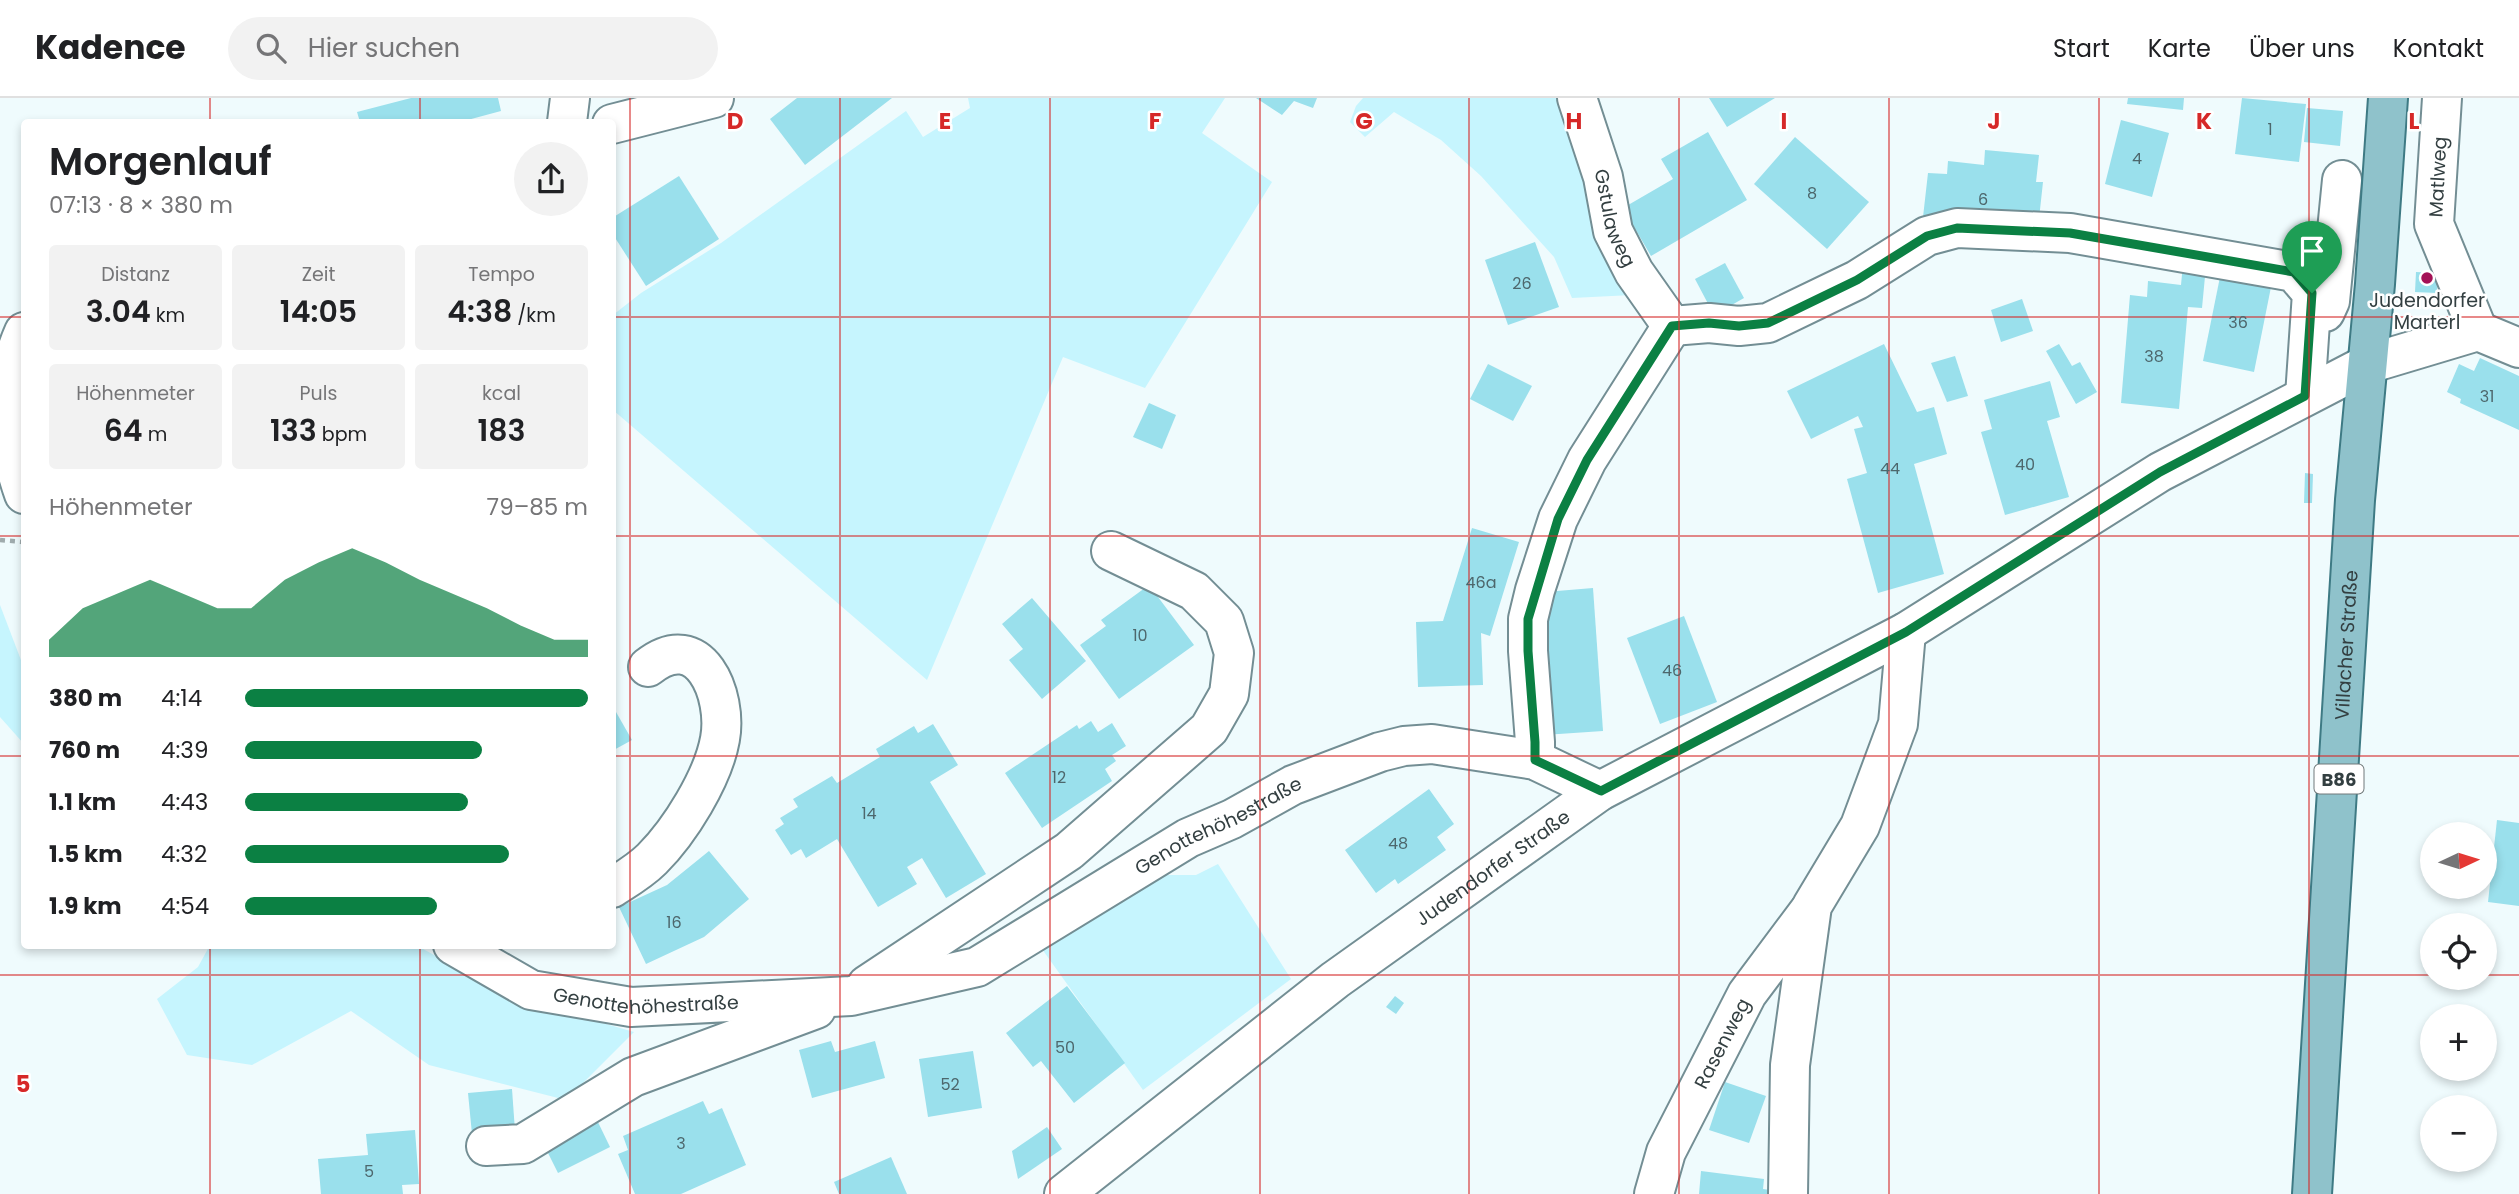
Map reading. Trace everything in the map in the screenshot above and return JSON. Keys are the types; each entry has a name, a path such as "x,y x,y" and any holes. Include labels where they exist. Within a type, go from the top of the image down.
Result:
{"main road":[{"name":"Villacher Straße","path":"2312,1194 2355,500 2388,98"}],"street":[{"path":"567,119 570,98"},
{"path":"616,123 714,98"},
{"name":"Gstulaweg","path":"1577,98 1602,177 1613,231 1634,272 1672,326"},
{"name":"Matlweg","path":"2442,98 2434,224 2478,331"},
{"path":"2311,312 2325,312 2330,301 2342,180"},
{"path":"1535,760 1528,619 1558,519 1587,460 1672,326 1768,323 1857,280 1927,236 1957,228 2070,233 2294,272 2312,293 2305,396"},
{"path":"2478,331 2519,348"},
{"name":"Judendorfer Straße","path":"1064,1194 1335,980 1601,791 1906,632 2160,472 2368,364 2478,331"},
{"path":"21,339 12,361 4,414 7,442 21,485"},
{"name":"Genottehöhestraße","path":"460,949 531,990 631,1007 851,996 1069,851 1209,729 1230,694 1234,653 1224,621 1194,591 1111,551"},
{"name":"Rasenweg","path":"1654,1194 1666,1152 1747,994 1812,906 1860,826 1898,724 1906,632"},
{"path":"616,885 651,860 667,842 709,773 720,741 721,713 711,679 703,665 681,653 668,654 648,667"},
{"name":"Genottehöhestraße","path":"486,1146 523,1144 633,1077 851,996 977,967 1188,838 1232,819 1293,785 1368,756 1404,746 1432,744 1535,760 1601,791"},
{"name":"Rasenweg","path":"1788,1194 1790,1065 1812,906"}],"path":[{"path":"0,540 21,542"}],"shaded area":[{"path":"968,98 1225,98 1202,133 1272,182 1145,388 1063,357 927,680 616,413 616,313 641,293 721,243 906,111 923,137 970,108"},
{"path":"1363,98 1568,98 1632,295 1572,298 1554,257 1481,176 1441,140 1394,112 1365,137 1350,122 1356,106"},
{"path":"0,605 21,660 21,741 0,717"},
{"path":"1218,864 1291,979 1143,1090 1042,949 1166,875 1196,875"},
{"path":"208,949 423,949 506,995 634,1032 566,1100 429,1065 351,1011 252,1065 187,1055 157,999 198,967"}],"building":[{"path":"411,98 498,98 501,111 471,119 359,119 357,112"},
{"path":"797,98 892,98 805,165 770,119"},
{"path":"1256,98 1317,98 1313,108 1294,101 1282,115"},
{"path":"1709,98 1775,98 1727,127"},
{"path":"2128,98 2184,98 2183,110 2127,104"},
{"path":"2242,98 2306,104 2299,162 2235,154"},
{"path":"2307,108 2343,111 2340,146 2304,142"},
{"path":"2121,120 2169,133 2152,197 2105,184"},
{"path":"1708,132 1747,200 1651,256 1623,208 1673,179 1661,159"},
{"path":"1795,137 1869,202 1827,249 1754,184"},
{"path":"1985,150 2039,155 2036,182 2043,182 2038,228 1923,217 1928,173 1947,174 1948,161 1984,165"},
{"path":"679,176 719,239 646,286 616,239 616,215"},
{"path":"1535,242 1559,307 1508,325 1485,260"},
{"path":"1725,263 1744,298 1714,315 1695,279"},
{"path":"2183,264 2206,266 2202,308 2188,307 2179,409 2121,403 2130,295 2147,297 2148,281 2181,285"},
{"path":"2221,272 2272,282 2254,372 2203,361"},
{"name":"Judendorfer Marterl","path":"2416,272 2438,273 2437,293 2415,292"},
{"path":"2022,299 2033,331 2001,342 1991,310"},
{"path":"1884,344 1917,412 1934,407 1947,454 1914,464 1944,574 1878,593 1847,479 1867,473 1854,429 1863,427 1858,416 1811,439 1787,391"},
{"path":"2059,344 2072,366 2080,362 2097,392 2076,404 2046,351"},
{"path":"1955,356 1968,396 1947,402 1931,363"},
{"path":"2480,358 2519,376 2519,430 2460,403 2461,399 2447,392 2459,364 2474,371"},
{"path":"1488,364 1532,386 1513,421 1470,399"},
{"path":"2050,381 2060,417 2047,421 2069,497 2005,515 1981,432 1992,429 1984,400"},
{"path":"1149,403 1176,415 1162,449 1133,437"},
{"path":"2305,473 2313,474 2312,503 2304,503"},
{"path":"1472,528 1519,542 1490,636 1481,633 1483,685 1418,687 1416,622 1443,621"},
{"path":"1149,585 1194,645 1119,699 1080,645 1106,626 1101,620"},
{"path":"1593,588 1603,731 1544,735 1545,592"},
{"path":"1032,598 1086,661 1042,699 1009,660 1023,649 1002,624"},
{"path":"1684,616 1717,702 1660,724 1627,638"},
{"path":"616,712 632,740 616,749"},
{"path":"1091,721 1098,732 1112,723 1126,746 1112,755 1116,761 1105,769 1112,781 1042,828 1005,773 1077,725 1079,729"},
{"path":"933,724 958,765 930,782 986,874 946,898 922,858 907,867 917,884 878,907 837,839 806,858 801,849 791,855 775,830 784,824 780,818 798,807 793,799 832,776 837,783 880,757 876,749 914,726 918,733"},
{"path":"1429,789 1454,824 1437,837 1446,850 1398,884 1395,879 1376,893 1345,850"},
{"path":"2497,822 2519,823 2519,906 2488,902 2497,900"},
{"path":"709,851 749,899 704,937 646,964 619,907 667,885"},
{"path":"1067,986 1125,1063 1074,1103 1041,1061 1033,1067 1006,1033"},
{"path":"1395,996 1404,1003 1396,1014 1386,1007"},
{"path":"831,1041 835,1052 875,1041 885,1078 812,1098 799,1050"},
{"path":"973,1051 982,1108 928,1117 919,1059"},
{"path":"1725,1082 1766,1096 1749,1143 1709,1130"},
{"path":"512,1089 515,1131 472,1134 468,1093"},
{"path":"703,1101 709,1114 722,1108 746,1165 681,1194 635,1194 618,1154 628,1150 623,1136"},
{"path":"595,1116 610,1147 558,1173 545,1147"},
{"path":"1047,1127 1062,1149 1018,1179 1012,1151"},
{"path":"415,1130 419,1184 402,1185 403,1194 321,1194 318,1159 368,1155 366,1134"},
{"path":"891,1157 907,1194 839,1194 834,1182"},
{"path":"1701,1171 1764,1179 1763,1189 1770,1190 1769,1194 1699,1194"}],"place":[{"name":"Judendorfer Marterl","path":"2427,278"}],"route":[{"path":"1957,228 2070,233 2207,256 2294,272 2312,293 2305,396 2160,472 1906,632 1601,791 1535,760 1528,619 1535,590 1558,519 1587,460 1672,326 1768,323 1857,280 1927,236 1957,228"}]}
